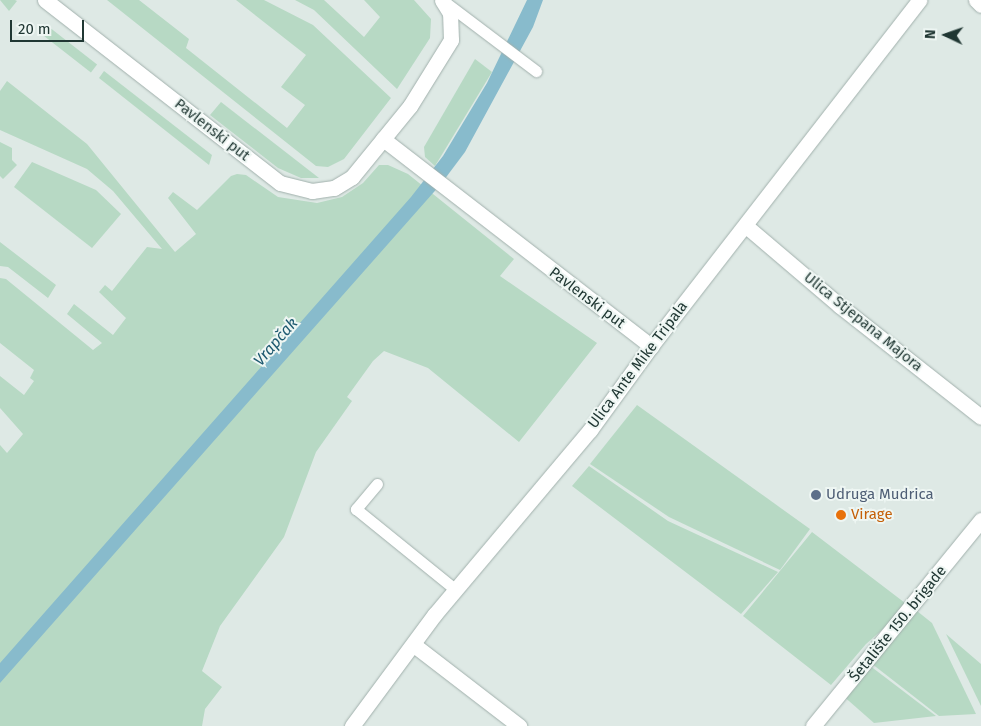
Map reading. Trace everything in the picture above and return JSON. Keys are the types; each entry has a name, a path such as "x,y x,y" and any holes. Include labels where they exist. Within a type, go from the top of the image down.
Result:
{"street":[{"name":"Pavlenski put","path":"45,0 280,183 295,189 312,191 334,188 352,176 410,106 451,40 453,25 443,0"},
{"name":"Ulica Ante Mike Tripala","path":"352,726 456,590 590,430 651,346 746,226 919,0"},
{"path":"976,0 981,5"},
{"name":"Pavlenski put","path":"383,140 651,346"},
{"name":"Ulica Stjepana Majora","path":"746,226 840,306 981,417"},
{"name":"Šetalište 150. brigade","path":"813,726 981,520"},
{"path":"414,645 519,726"}],"lane":[{"path":"443,0 536,72"},
{"path":"377,484 356,509 456,590"}],"green space":[{"path":"0,0 15,0 17,1 9,11"},
{"path":"107,0 139,0 189,39 186,48 287,128 305,105 281,87 306,55 236,0 264,0 313,25 391,98 344,159 328,167 316,166"},
{"path":"295,0 324,0 364,37 380,17 364,0 414,0 431,19 430,38 397,89 314,10"},
{"path":"49,27 97,65 91,72 43,35"},
{"path":"475,59 492,72 435,166 425,157 424,147"},
{"path":"104,71 212,155 209,165 99,78"},
{"path":"7,81 87,144 175,252 196,234 168,198 173,192 197,210 231,176 237,174 246,175 278,197 317,203 342,197 363,183 379,165 388,165 408,174 514,259 500,276 597,343 519,442 428,368 384,351 373,361 347,397 352,401 316,452 284,537 220,626 202,671 222,687 205,709 202,726 0,726 0,445 7,453 23,434 0,408 0,376 24,395 34,381 30,378 34,370 0,343 0,278 6,279 93,350 102,343 67,314 74,304 113,335 126,318 99,292 105,285 112,291 147,247 162,249 113,191 87,169 0,130 0,91"},
{"path":"221,102 319,178 301,178 278,168 210,115"},
{"path":"0,142 12,148 12,160 17,165 3,179 0,176"},
{"path":"32,162 96,190 121,214 92,248 14,187"},
{"path":"0,242 56,285 48,298 8,267 0,266"},
{"path":"637,405 810,529 780,570 669,517 590,464"},
{"path":"589,466 668,521 778,572 741,614 572,486"},
{"path":"812,532 909,606 866,644 831,685 743,616"},
{"path":"917,611 932,623 976,714 939,716 867,660"},
{"path":"946,634 981,664 981,706"},
{"path":"865,662 936,716 874,723 841,694"}],"water":[{"path":"527,0 543,0 533,27 465,152 441,184 0,683 0,663 411,197 443,156 487,83"}],"place":[{"name":"Udruga Mudrica","path":"816,495"},
{"name":"Virage","path":"841,515"}],"water label":[{"name":"Vrapčak","path":"276,342"}]}
